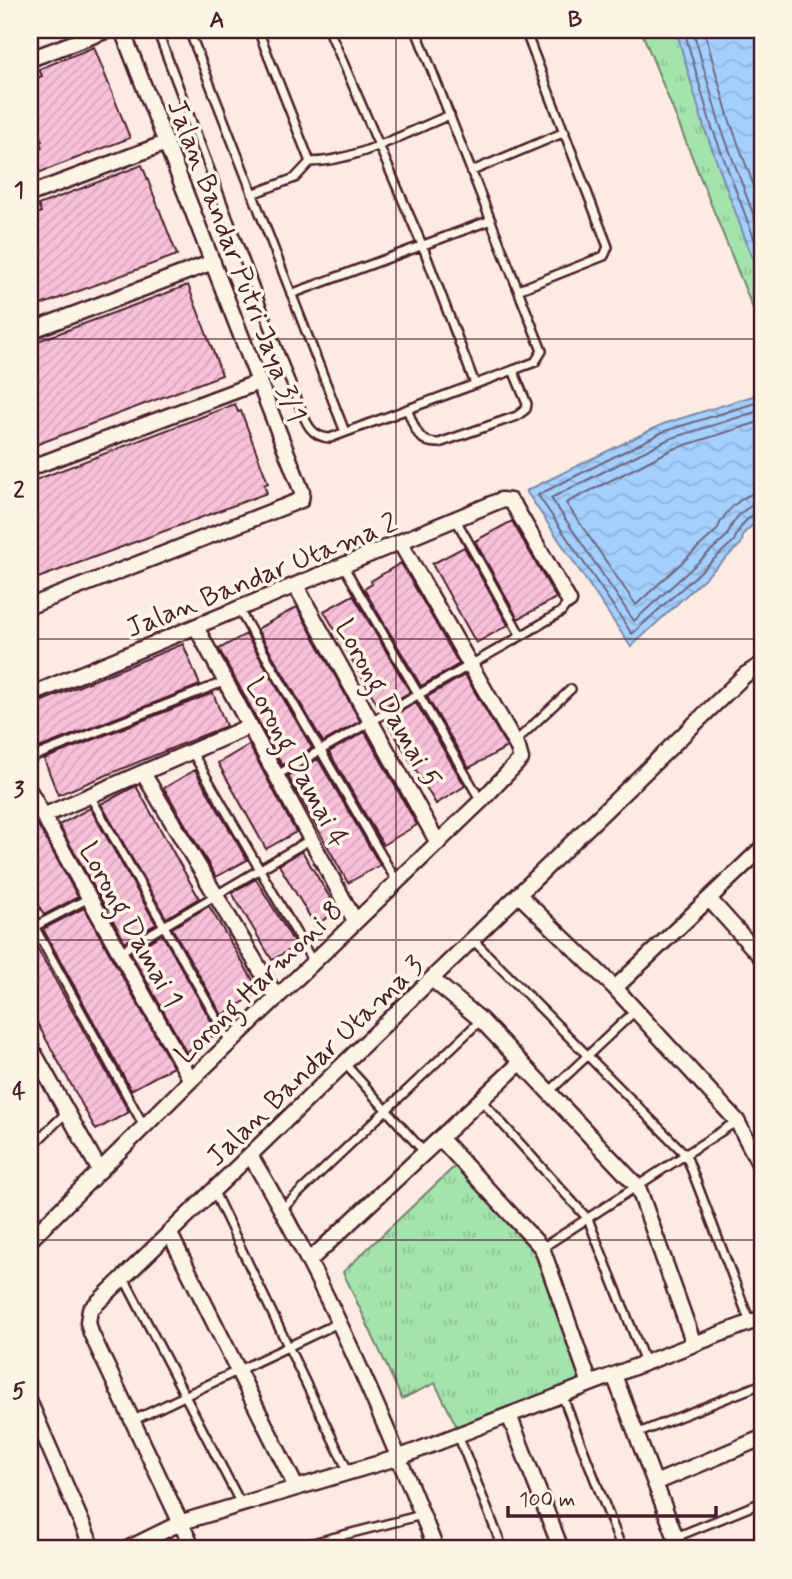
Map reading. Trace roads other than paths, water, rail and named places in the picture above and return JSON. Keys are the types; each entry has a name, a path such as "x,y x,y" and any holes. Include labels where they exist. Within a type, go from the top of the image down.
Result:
{"street":[{"path":"30,59 108,30"},
{"name":"Jalan Bandar Putri Jaya 3/1","path":"30,606 295,505 301,500 302,492 121,30"},
{"path":"30,194 166,143"},
{"path":"30,331 213,262"},
{"path":"30,468 259,382"},
{"name":"Jalan Bandar Utama 2","path":"30,695 401,544 501,500 510,501 569,601"},
{"path":"401,544 515,742"},
{"name":"Lorong Damai 5","path":"296,586 438,843"},
{"name":"Lorong Damai 4","path":"196,627 355,921"},
{"name":"Jalan Bandar Utama 3","path":"193,1549 88,1322 90,1310 123,1275 474,941 745,675 762,664"},
{"path":"43,816 250,726"},
{"name":"Lorong Harmoni 8","path":"30,1240 191,1080 481,801 521,759 515,742"},
{"path":"143,773 277,998"},
{"name":"Lorong Damai 1","path":"30,793 191,1080"},
{"path":"615,988 762,848"},
{"path":"520,896 615,988 737,1121 762,1169"},
{"path":"710,900 762,958"},
{"path":"433,980 481,1020 638,1187 694,1344"},
{"path":"31,1054 100,1171"},
{"path":"310,1260 521,1062"},
{"path":"440,1138 542,1248 590,1384"},
{"path":"250,1155 310,1260 400,1457 436,1549"},
{"path":"169,1232 296,1487"},
{"path":"127,1549 182,1522 400,1457 756,1320"},
{"path":"614,1375 678,1543"},
{"path":"30,1403 93,1549"},
{"path":"509,1415 561,1549"},
{"path":"655,1483 762,1438"}],"lane":[{"path":"157,30 310,430 322,437 345,432 536,362 542,351 416,30"},
{"path":"190,30 345,432"},
{"path":"258,30 310,162"},
{"path":"329,30 423,247 475,384"},
{"path":"519,290 607,253 606,239 525,30"},
{"path":"252,194 295,178 310,162 333,162 450,115"},
{"path":"472,172 565,132"},
{"path":"291,294 423,247 491,219"},
{"path":"407,409 421,439 429,444 517,416 526,409 527,404 513,370"},
{"path":"456,520 521,636"},
{"path":"344,567 481,801"},
{"path":"277,775 471,662 521,636 561,612 569,601"},
{"path":"239,610 397,882"},
{"path":"30,758 226,681"},
{"path":"515,742 571,689"},
{"path":"192,752 313,962"},
{"path":"90,796 231,1043"},
{"path":"120,953 311,839"},
{"path":"32,928 89,898"},
{"path":"30,919 32,928 144,1126"},
{"path":"474,941 686,1155 756,1320"},
{"path":"548,1093 636,1010"},
{"path":"282,1209 481,1020"},
{"path":"346,1065 388,1108 425,1153"},
{"path":"481,1100 588,1219 646,1363"},
{"path":"30,1148 66,1112"},
{"path":"542,1248 737,1121"},
{"path":"213,1191 348,1471"},
{"path":"123,1275 240,1504"},
{"path":"134,1420 339,1322"},
{"path":"636,1434 762,1384"},
{"path":"562,1395 622,1549"},
{"path":"458,1435 503,1549"},
{"path":"678,1543 762,1502"},
{"path":"289,1549 422,1515"}],"water":[{"path":"676,30 762,30 762,265 756,268 704,127"},
{"path":"762,393 762,516 744,533 741,544 631,647 526,491 663,424"}]}
